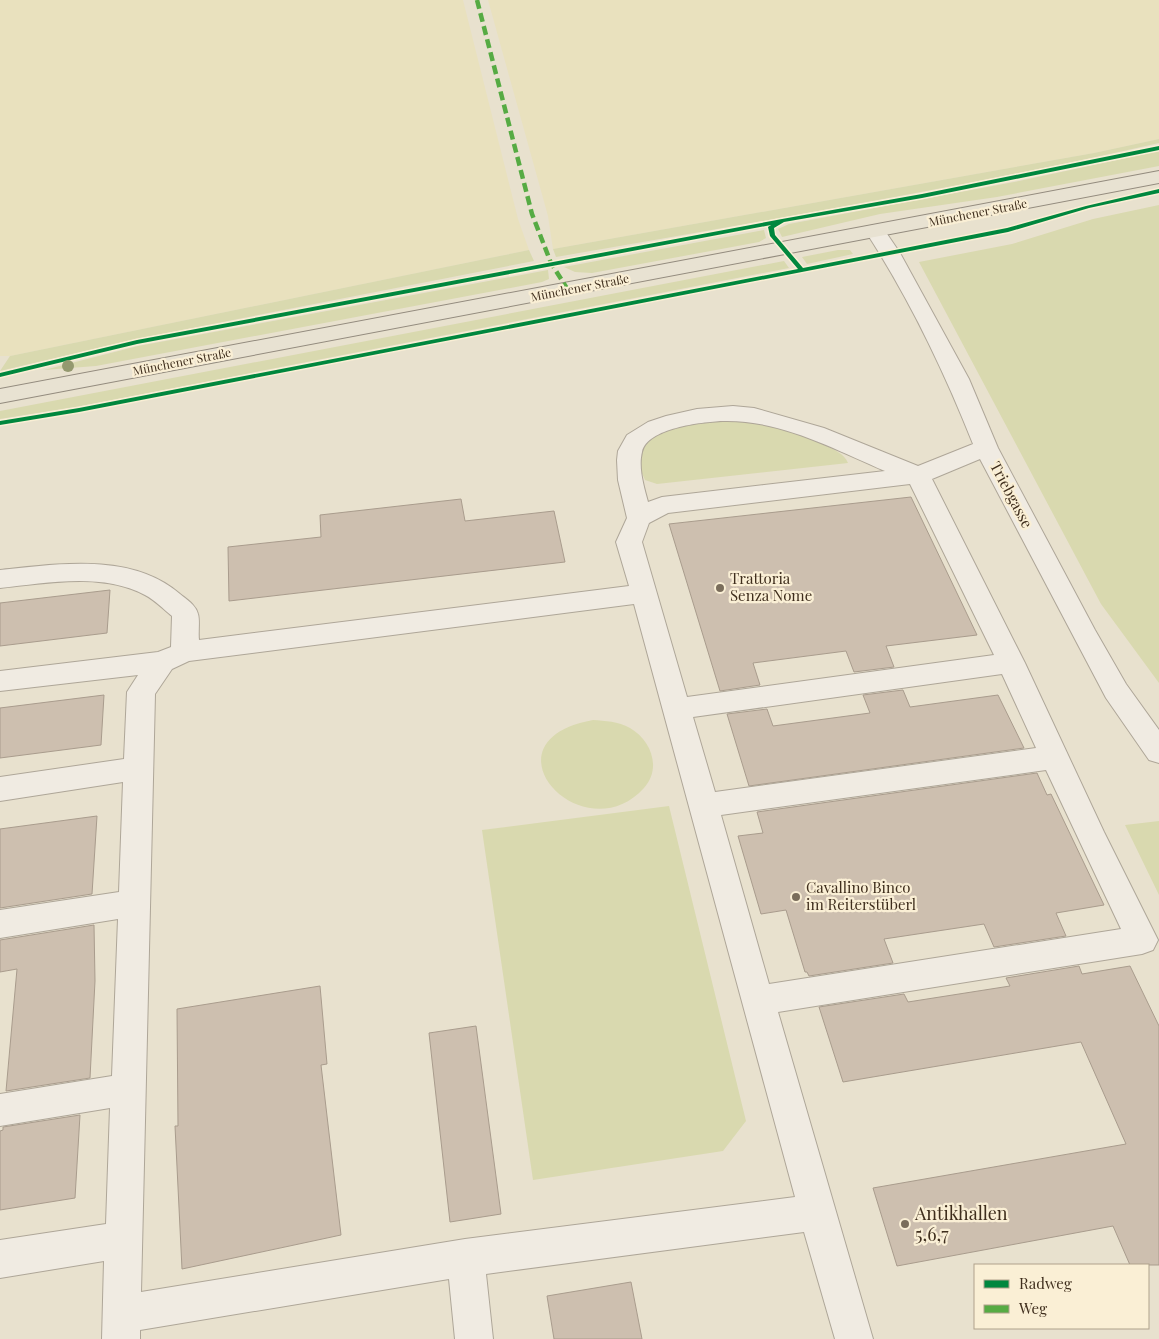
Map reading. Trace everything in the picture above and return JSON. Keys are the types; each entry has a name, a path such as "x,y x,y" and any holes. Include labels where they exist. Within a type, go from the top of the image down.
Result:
{"main road":[{"name":"Münchener Straße","path":"7,393 876,232 1159,177"}],"street":[{"name":"Triebgasse","path":"876,232 890,252 958,379 986,448 1116,691 1156,741"},
{"path":"640,518 631,480 629,462 633,444 651,429 672,421 698,416 753,414 784,423 918,475 1011,663 1142,940 758,1000"},
{"path":"854,1339 629,542 640,518 662,505 918,475 986,448"},
{"path":"0,579 65,572 110,574 153,587 185,613 174,657 141,692 121,1326 465,1258 817,1212"},
{"path":"0,681 644,593"},
{"path":"676,708 1011,663"},
{"path":"703,806 1054,757"},
{"path":"0,789 139,768"},
{"path":"0,924 134,903"},
{"path":"0,1110 128,1089"},
{"path":"0,1259 124,1239"},
{"path":"465,1258 474,1339"}],"shaded area":[{"path":"0,0 463,0 518,219 529,250 10,356 0,356"},
{"path":"488,0 1159,0 1159,139 1094,153 553,249 548,216"}],"green space":[{"path":"1159,139 1159,143 859,204 556,257 553,249 1094,153"},
{"path":"1159,151 1159,166 997,197 880,214 782,237 778,229 789,224 1019,181"},
{"path":"1159,205 1159,683 1101,604 919,262 1012,244 1093,219"},
{"path":"764,230 766,238 759,242 592,273 575,272 564,267"},
{"path":"529,250 534,261 136,339 0,371 10,356"},
{"path":"838,250 850,250 853,254 807,264 802,257"},
{"path":"784,261 789,268 81,406 0,419 0,411"},
{"path":"548,270 549,279 542,282 96,366 44,370 138,346"},
{"path":"731,420 768,425 814,439 838,452 848,463 657,484 645,480 638,461 641,448 649,438 661,431 675,427"},
{"path":"593,720 607,721 630,728 644,740 652,755 652,772 644,788 620,805 594,809 570,801 552,787 542,768 543,749 559,732"},
{"path":"669,806 746,1121 723,1151 533,1180 482,830"},
{"path":"1159,821 1159,895 1125,825"}],"building":[{"path":"911,497 977,635 886,646 894,667 854,672 846,651 753,663 760,685 720,691 669,524"},
{"path":"461,499 465,521 554,511 565,562 229,601 228,547 321,537 320,515"},
{"path":"110,590 107,633 0,646 0,603"},
{"path":"903,690 910,707 998,695 1024,748 749,786 727,714 767,709 773,726 870,713 863,695"},
{"path":"104,695 101,745 0,758 0,708"},
{"path":"1037,773 1047,795 1051,794 1104,905 1056,913 1066,936 994,947 984,924 884,939 893,963 809,976 805,972 786,910 761,914 738,836 763,833 757,812"},
{"path":"97,816 92,894 0,908 0,829"},
{"path":"94,925 95,981 90,1078 6,1091 17,969 0,972 0,940"},
{"path":"1079,966 1082,974 1130,966 1159,1026 1159,1265 1130,1264 1113,1226 897,1266 873,1188 1126,1144 1081,1042 843,1082 819,1007 904,994 908,1002 1010,986 1006,978"},
{"path":"320,986 327,1064 321,1065 341,1235 182,1269 175,1126 178,1126 177,1009"},
{"path":"476,1026 501,1214 450,1222 429,1033"},
{"path":"80,1115 75,1198 0,1210 0,1131 3,1130 3,1127"},
{"path":"631,1282 642,1339 554,1339 547,1296"}],"marked path":[{"path":"477,0 532,214 551,263 568,290"}],"cycle path":[{"path":"801,269 772,235 771,227 782,221 922,196 1159,148"},
{"path":"0,423 79,410 1008,230 1088,207 1159,191"},
{"path":"0,375 137,342 782,221"}],"place":[{"name":"Trattoria Senza Nome","path":"720,588"},
{"name":"Cavallino Binco im Reiterstüberl","path":"796,897"},
{"name":"Antikhallen 5,6,7","path":"905,1224"}]}
